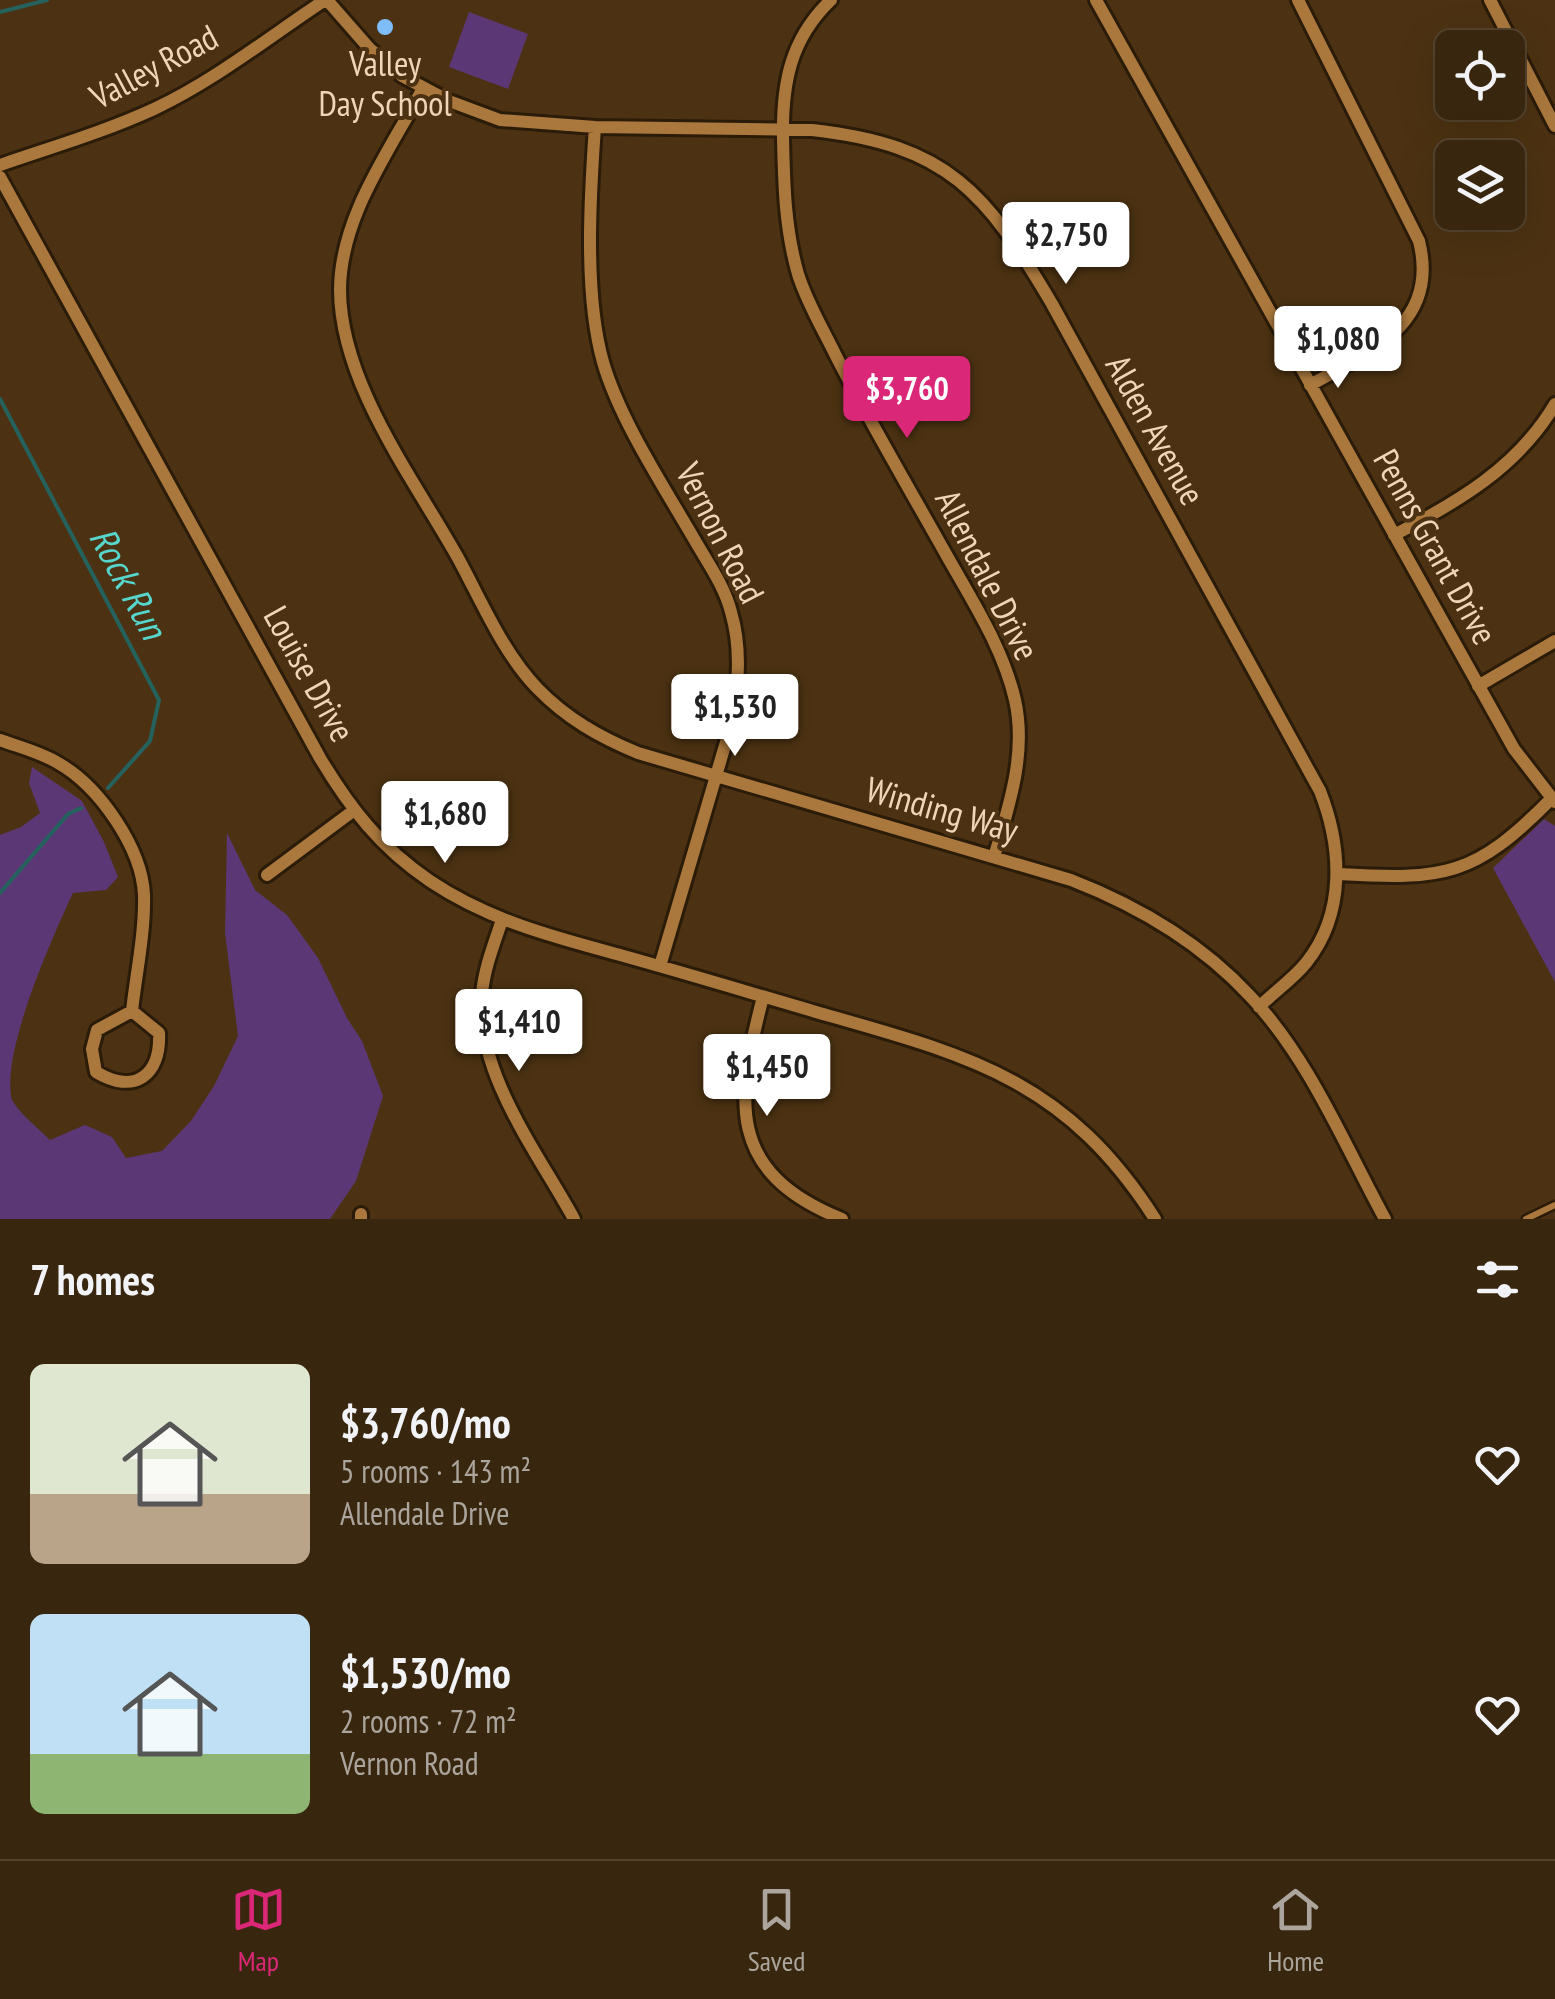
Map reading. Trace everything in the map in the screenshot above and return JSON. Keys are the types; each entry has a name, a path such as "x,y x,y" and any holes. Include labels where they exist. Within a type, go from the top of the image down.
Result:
{"street":[{"name":"Alden Avenue","path":"326,0 369,48 402,76 500,120 596,127 783,129 846,134 900,146 967,185 1005,228 1052,304 1320,791 1336,842 1338,874 1330,918 1306,963 1260,1007"},
{"name":"Valley Road","path":"0,165 155,108 326,0"},
{"name":"Allendale Drive","path":"831,0 805,29 795,48 783,96 784,208 805,295 982,620 1009,680 1018,724 1017,769 994,856"},
{"name":"Penns Grant Drive","path":"1096,0 1478,686 1514,748 1553,800"},
{"path":"1298,0 1419,241 1424,272 1414,306 1398,331 1372,351 1310,385"},
{"path":"1490,0 1555,126"},
{"name":"Winding Way","path":"423,88 368,187 346,241 342,312 348,348 359,378 494,628 535,686 570,718 638,754 994,856 1071,880 1134,907 1203,953 1260,1007 1302,1066 1385,1219"},
{"name":"Vernon Road","path":"596,127 592,295 603,362 654,468 715,575 737,638 737,694 660,966"},
{"name":"Louise Drive","path":"0,177 352,811 402,860 429,880 502,920 968,1058 1022,1085 1090,1138 1126,1177 1155,1219"},
{"path":"1394,535 1490,478 1522,449 1555,404"},
{"path":"1478,686 1555,641"},
{"path":"0,740 58,762 78,776 133,849 140,865 144,899 132,1011"},
{"path":"1338,874 1400,878 1451,872 1481,860 1503,845 1553,800"},
{"path":"268,875 352,811"},
{"path":"502,920 482,998 488,1058 574,1219"},
{"path":"763,996 743,1090 746,1122 769,1169 792,1194 842,1219"},
{"path":"132,1011 159,1033 160,1052 154,1068 140,1080 113,1082 96,1072 92,1049 97,1030 132,1011"}],"lane":[{"path":"1526,1219 1555,1205"}],"shaded area":[{"path":"469,12 528,34 508,89 449,67"},
{"path":"32,767 82,801 118,877 106,890 73,893 20,1026 10,1080 15,1105 50,1140 85,1125 112,1137 126,1158 162,1151 191,1121 214,1086 238,1036 225,933 227,833 255,890 287,915 318,958 362,1041 383,1096 356,1181 330,1219 0,1219 0,835 21,827 40,813 29,783"},
{"path":"1544,819 1555,826 1555,982 1493,868"}],"waterway":[{"name":"Rock Run","path":"0,12 47,0"},
{"name":"Rock Run","path":"0,399 159,700 150,741 108,788"},
{"name":"Rock Run","path":"0,893 68,814 81,808"}],"place":[{"name":"Valley Day School","path":"385,27"}]}
